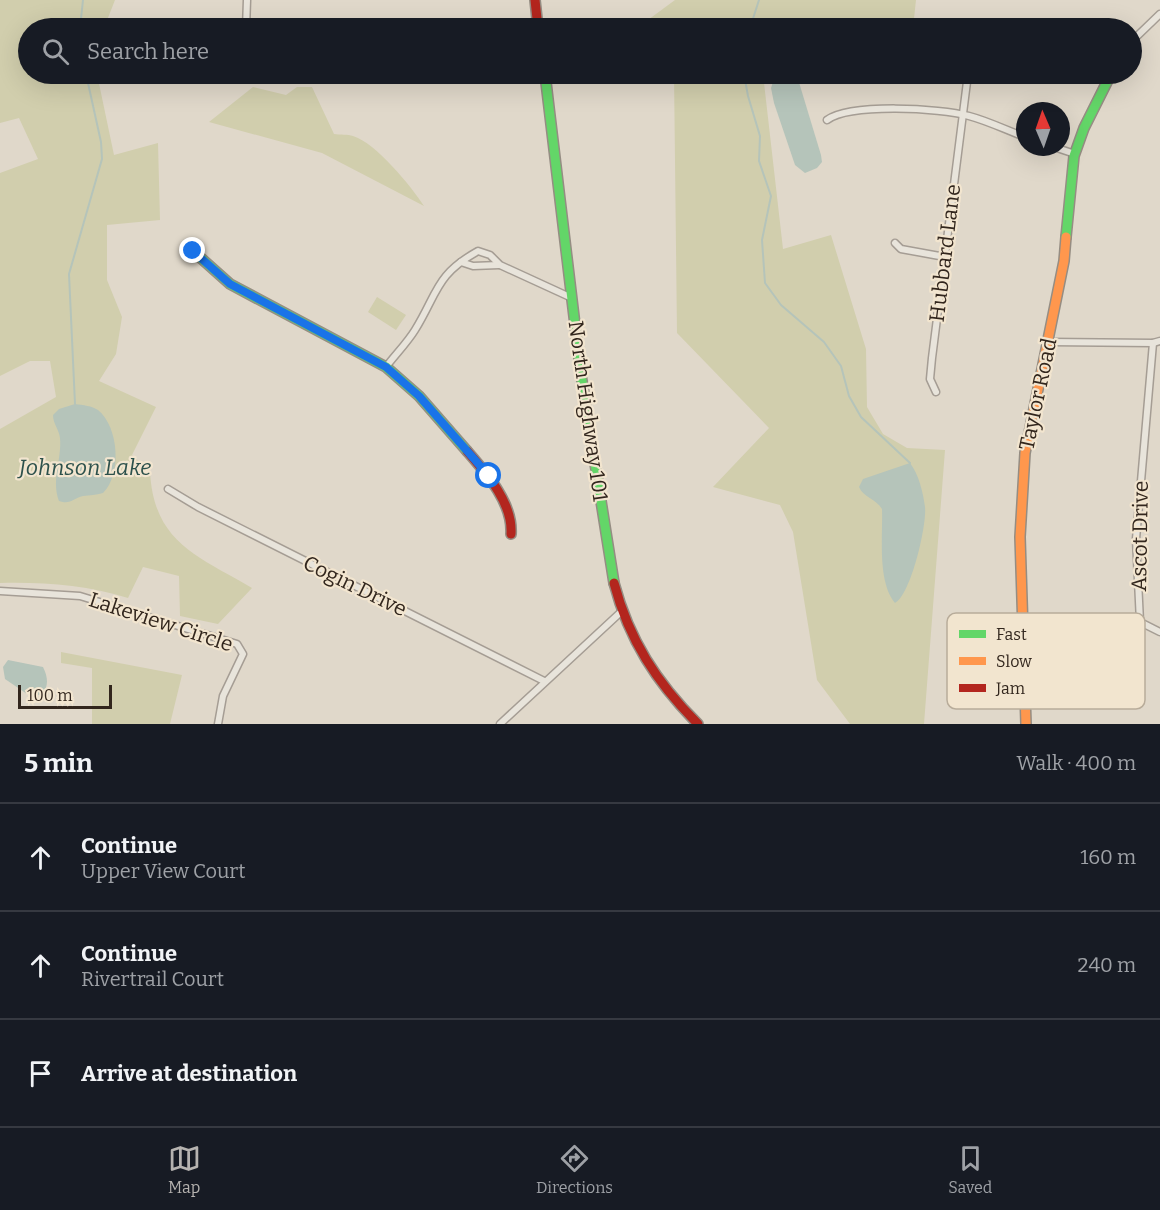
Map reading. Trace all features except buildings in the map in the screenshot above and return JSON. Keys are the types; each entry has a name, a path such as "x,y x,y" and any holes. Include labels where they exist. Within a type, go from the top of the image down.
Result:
{"street":[{"path":"246,18 247,0"},
{"path":"535,0 537,18"},
{"path":"1142,31 1160,14"},
{"name":"North Highway 101","path":"546,84 589,435 612,575 622,610 647,664 698,724"},
{"name":"Hubbard Lane","path":"936,392 930,379 966,84"},
{"name":"Taylor Road","path":"1024,613 1020,537 1022,478 1028,432 1049,342 1064,261 1075,154 1084,128 1106,84"},
{"path":"827,120 846,111 922,109 962,114 1016,134"},
{"path":"1070,152 1075,154"},
{"path":"895,243 901,249 945,257"},
{"path":"193,251 230,284 386,367 419,396 489,476 512,518 512,534"},
{"path":"386,367 415,331 442,278 478,251 490,255 500,265 573,298"},
{"path":"461,262 473,266 500,265"},
{"path":"1049,342 1156,342"},
{"name":"Ascot Drive","path":"1140,613 1136,539 1156,342"},
{"name":"Cogin Drive","path":"168,489 198,507 544,681"},
{"name":"Lakeview Circle","path":"0,591 80,596 237,644 243,654 223,696 218,724"},
{"path":"500,724 622,610"},
{"path":"1145,624 1160,632"},
{"name":"Taylor Road","path":"1026,709 1026,724"}],"shaded area":[{"path":"0,0 115,0 108,18 18,18 18,84 99,84 114,155 158,143 160,220 107,225 107,280 122,317 116,354 99,381 156,407 132,455 150,472 153,496 160,516 170,531 182,545 197,556 252,588 218,624 180,616 179,576 143,567 128,598 65,585 0,583 0,429 56,397 50,361 30,361 0,376 0,173 38,159 19,118 0,123"},
{"path":"675,0 916,0 914,18 651,18"},
{"path":"674,84 764,84 783,249 831,235 866,349 867,407 883,434 907,448 945,450 924,724 850,724 817,680 793,532 780,505 713,487 769,428 677,333"},
{"path":"253,87 286,95 297,87 312,87 334,134 353,136 372,147 402,177 424,206 322,153 209,122"},
{"path":"377,297 406,315 396,330 368,312"},
{"path":"61,652 182,675 170,724 92,724 92,668 61,663"}],"water":[{"path":"772,84 800,84 821,155 822,162 817,168 805,173 795,165 771,88"},
{"name":"Johnson Lake","path":"75,404 96,409 105,418 114,439 115,463 109,485 103,493 63,502 59,501 56,485 60,438 53,415 59,409"},
{"path":"910,463 920,484 925,516 921,543 912,574 907,587 895,603 889,594 883,571 882,509 859,487 863,479"},
{"path":"8,660 43,667 47,681 42,695 27,694 5,679 3,667"}],"waterway":[{"path":"81,18 83,0"},
{"path":"753,18 759,0"},
{"path":"75,404 69,274 102,159 101,142 88,84"},
{"path":"746,84 760,136 759,161 771,196 762,240 765,283 781,305 824,342 841,366 849,396 861,417 910,463"}],"traffic: fast":[{"path":"546,84 581,375 614,583"},
{"path":"1066,237 1074,156 1084,128 1106,84"},
{"path":"193,251 230,284 386,367 419,396 467,451"}],"traffic: slow":[{"path":"1022,613 1020,537 1025,453 1064,261 1066,237"},
{"path":"1026,709 1026,724"}],"traffic: jam":[{"path":"535,0 537,18"},
{"path":"467,451 490,479 503,500 511,522 511,534"},
{"path":"614,583 620,604 646,660 670,693 698,724"}],"route":[{"path":"193,251 230,284 386,367 419,396 489,476"}]}
